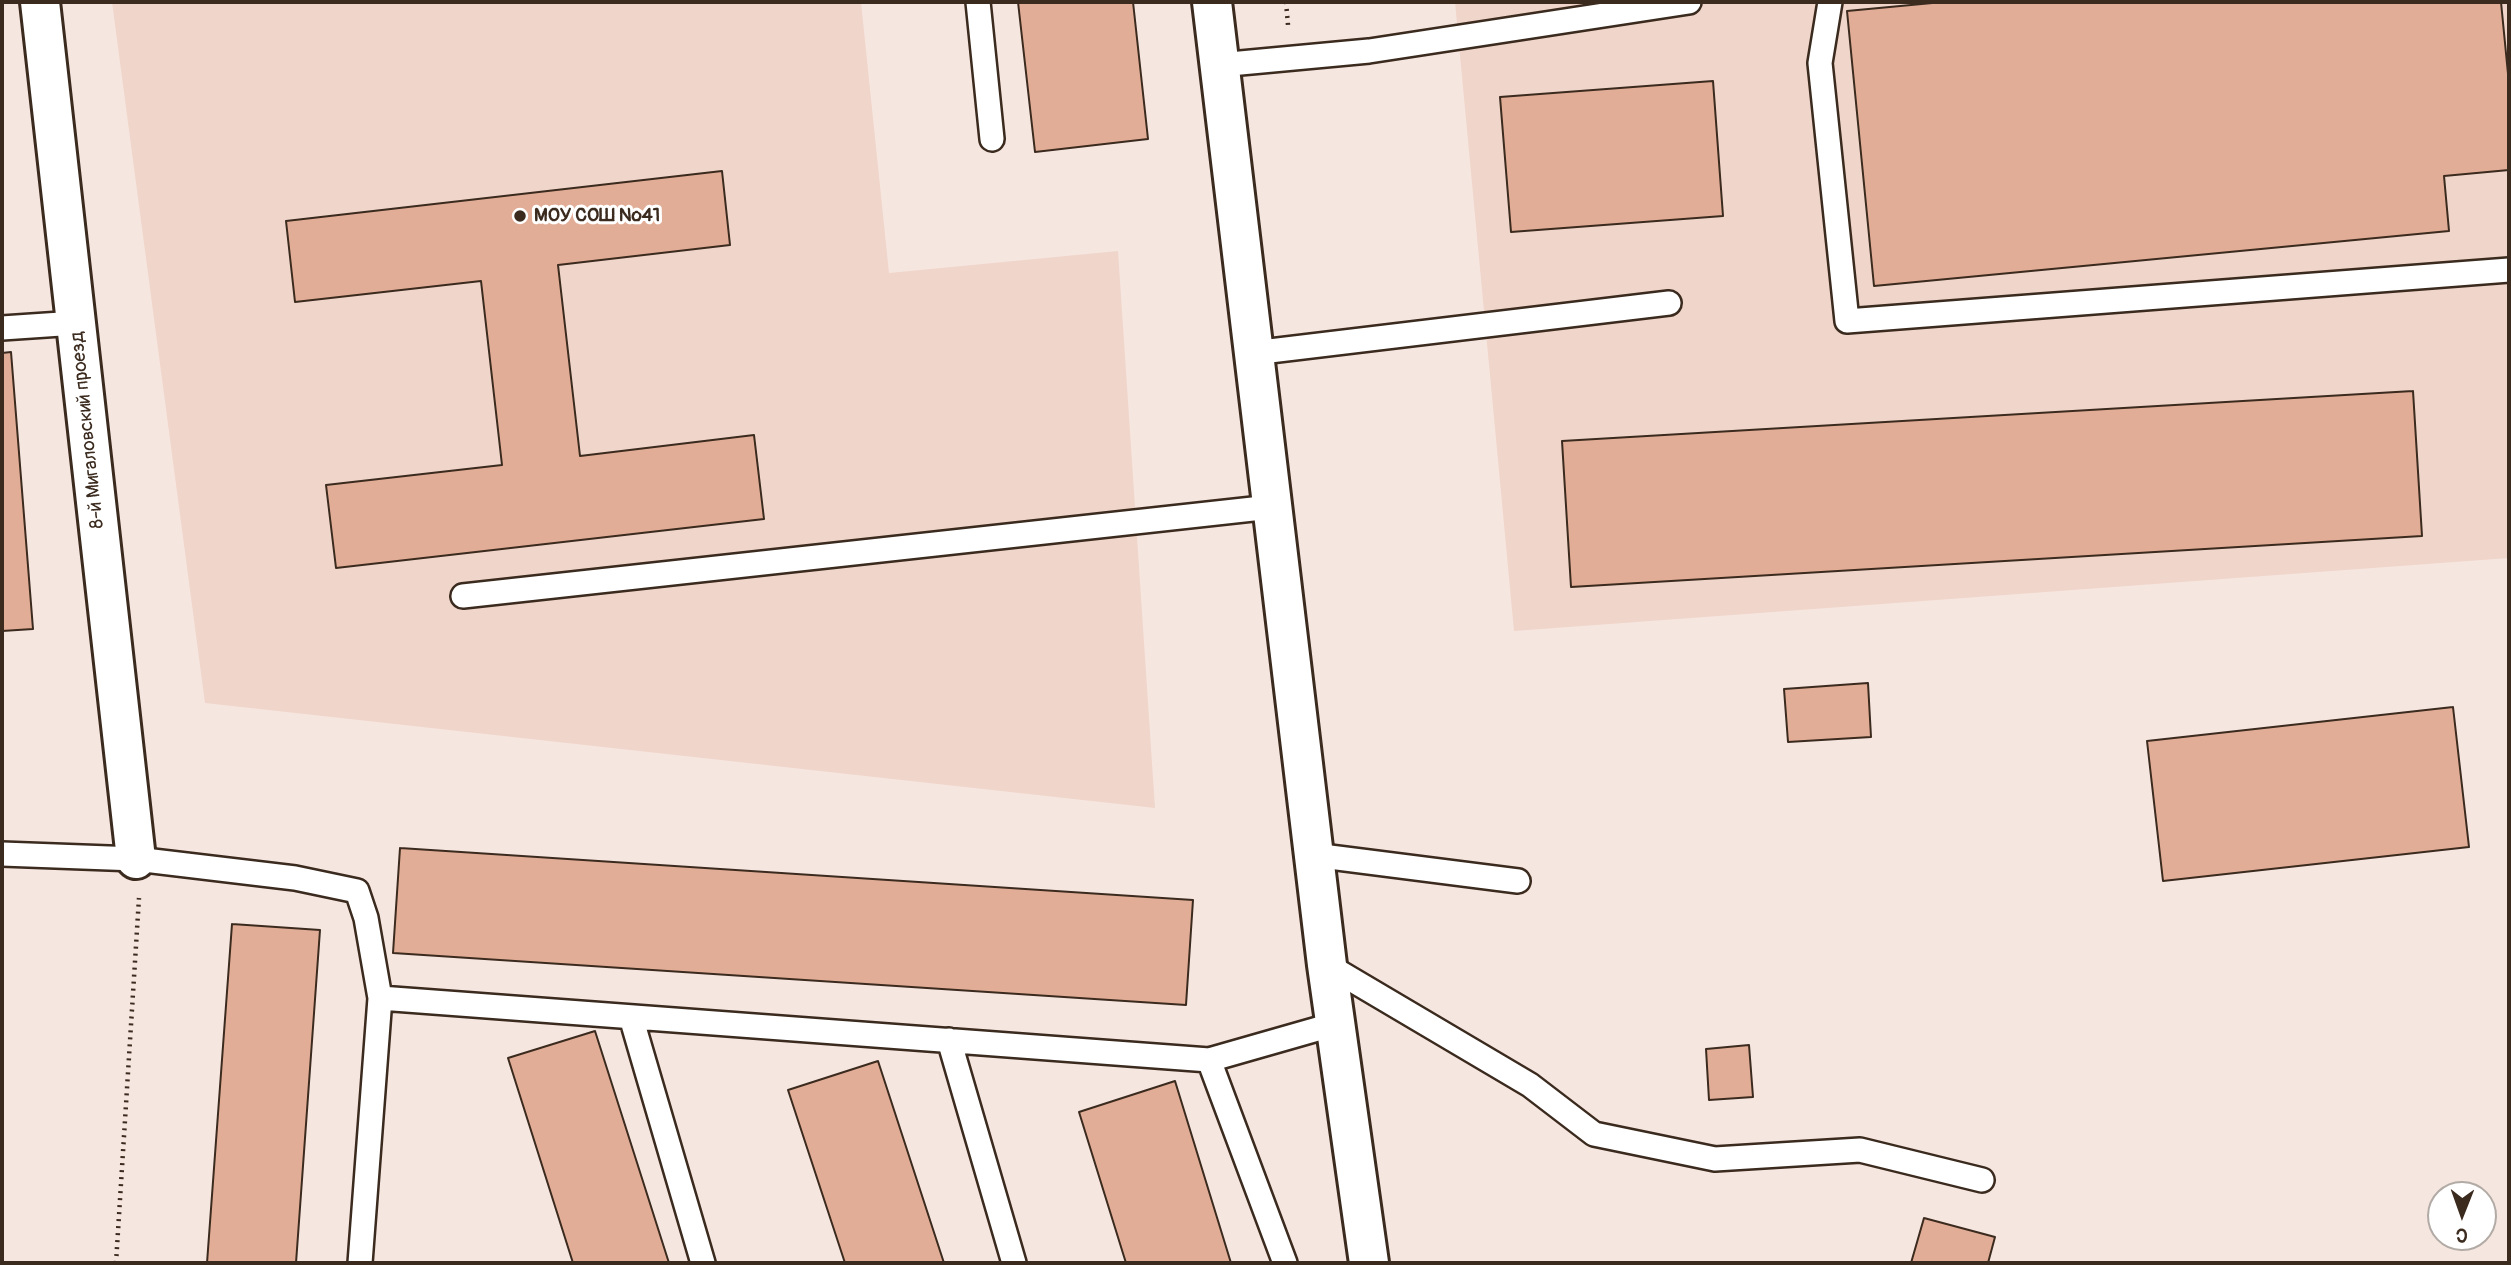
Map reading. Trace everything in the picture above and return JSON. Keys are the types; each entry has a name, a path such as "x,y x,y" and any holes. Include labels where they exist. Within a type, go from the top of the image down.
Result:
{"street":[{"name":"8-й Мигаловский проезд","path":"40,2 136,859"},
{"path":"1212,2 1327,965 1369,1263"}],"lane":[{"path":"978,2 992,139"},
{"path":"1219,65 1369,51 1689,2"},
{"path":"1829,2 1820,63 1847,321 2509,270"},
{"path":"1253,353 1669,303"},
{"path":"2,328 76,323"},
{"path":"463,596 1271,507"},
{"path":"2,854 136,859 295,878 357,891 366,918 380,998 360,1263"},
{"path":"1314,855 1518,881"},
{"path":"1327,965 1530,1086 1594,1134 1715,1159 1860,1150 1982,1180"},
{"path":"380,998 1209,1060 1335,1024"},
{"path":"631,1017 703,1263"},
{"path":"949,1040 1014,1263"},
{"path":"1209,1060 1285,1263"}],"path":[{"path":"116,1263 140,901 136,859"}],"shaded area":[{"path":"112,2 861,2 889,273 1118,251 1155,808 205,703"},
{"path":"1455,2 2509,2 2509,558 1514,631"}],"building":[{"path":"1018,2 1133,2 1148,139 1035,152"},
{"path":"1943,2 2501,2 2509,84 2509,170 2444,176 2449,231 1874,286 1847,11"},
{"path":"1713,81 1723,216 1511,232 1500,97"},
{"path":"722,171 730,245 558,265 580,456 754,435 764,519 336,568 326,485 502,465 481,281 295,302 286,221"},
{"path":"11,352 33,629 2,631 2,353"},
{"path":"2413,391 2422,536 1571,587 1562,441"},
{"path":"1868,683 1871,737 1788,742 1784,689"},
{"path":"2453,707 2469,847 2163,881 2147,741"},
{"path":"400,848 1193,900 1186,1005 393,953"},
{"path":"232,924 320,930 296,1263 207,1263"},
{"path":"595,1031 669,1263 573,1263 508,1058"},
{"path":"1749,1045 1753,1097 1709,1100 1706,1049"},
{"path":"878,1061 944,1263 845,1263 788,1090"},
{"path":"1175,1081 1231,1263 1126,1263 1079,1112"},
{"path":"1924,1218 1995,1237 1988,1263 1911,1263"}],"place":[{"name":"МОУ СОШ №41","path":"520,216"}]}
